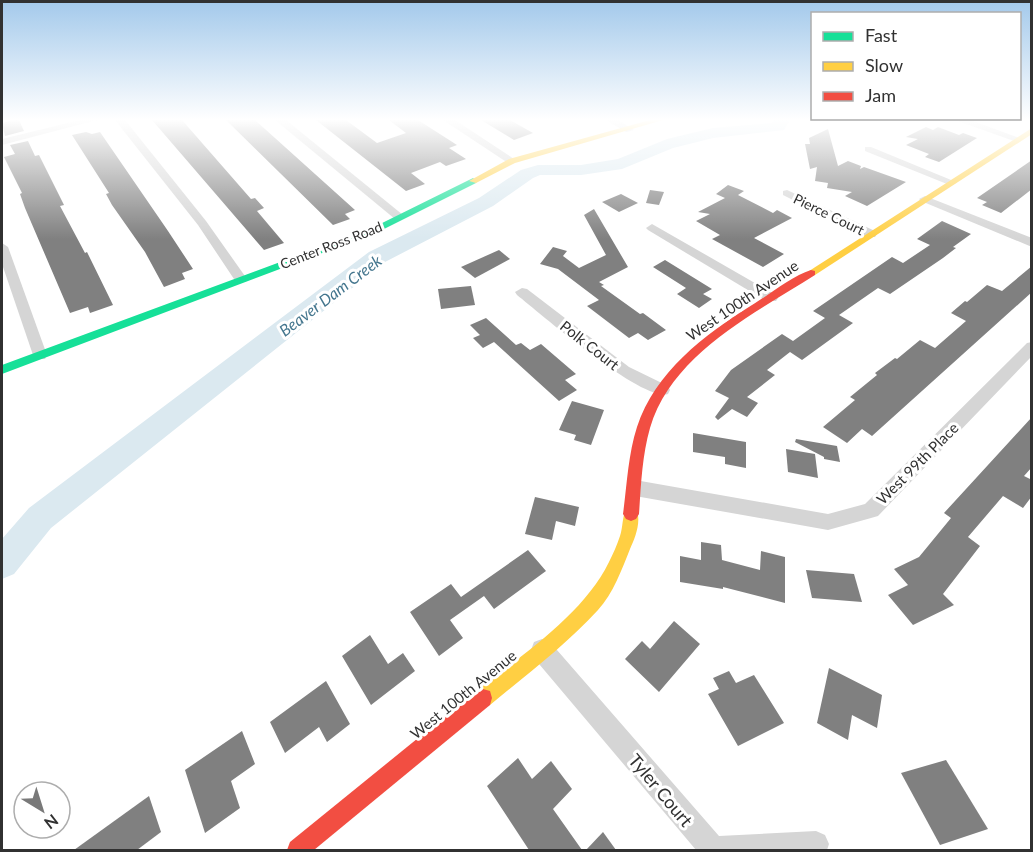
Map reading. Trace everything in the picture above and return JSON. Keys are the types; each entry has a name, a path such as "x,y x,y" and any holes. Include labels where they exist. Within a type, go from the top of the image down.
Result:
{"street":[{"path":"152,160 202,223 242,279"},
{"path":"329,160 399,217"},
{"name":"Center Ross Road","path":"2,370 375,230 517,160"},
{"path":"895,160 951,182"},
{"name":"West 100th Avenue","path":"298,850 542,650 593,603 614,569 628,536 640,448 648,415 678,367 697,349 771,298 985,160"},
{"name":"Pierce Court","path":"787,193 871,234"},
{"path":"925,199 1032,243"},
{"path":"652,228 771,298"},
{"path":"2,247 40,355"},
{"name":"Polk Court","path":"522,292 624,371 662,390"},
{"name":"West 99th Place","path":"635,488 828,522 871,510 1032,347"},
{"name":"Tyler Court","path":"542,650 713,850 816,844"}],"building":[{"path":"5,160 41,160 64,205 60,206 85,253 87,252 113,305 90,313 88,307 70,313 25,208 20,194 22,193"},
{"path":"88,160 119,160 193,269 182,273 185,279 164,287 145,252 112,205 106,194 109,193"},
{"path":"186,160 217,160 251,199 255,198 264,208 257,211 284,243 264,250"},
{"path":"267,160 299,160 355,210 345,214 350,219 333,225"},
{"path":"366,160 464,160 446,166 440,162 411,173 425,184 406,191"},
{"path":"808,160 836,160 838,166 848,161 861,166 860,169 864,167 906,182 867,206 845,196 852,192 827,188 828,183 815,181 817,167 810,169"},
{"path":"1032,160 1032,189 1001,213 982,205 987,202 977,198"},
{"path":"728,185 744,191 738,195 773,213 777,210 792,218 754,238 784,254 763,267 712,239 720,235 696,221 710,214 698,212 725,198 716,194"},
{"path":"650,190 664,192 659,205 646,203"},
{"path":"621,194 638,203 619,212 602,202"},
{"path":"594,209 628,267 599,282 604,285 601,286 640,314 643,313 666,330 648,340 638,333 629,338 587,306 599,300 558,269 540,264 553,247 567,251 563,256 579,268 606,255 584,215"},
{"path":"942,221 971,234 953,247 956,248 943,258 890,294 878,288 839,315 853,323 802,360 790,352 767,370 775,375 747,397 758,403 747,417 732,409 718,420 715,417 729,398 715,391 731,370 782,334 793,341 825,318 813,311 892,257 903,263 930,245 917,239"},
{"path":"499,250 510,259 475,278 461,267"},
{"path":"665,260 712,289 703,294 712,299 699,308 677,294 686,288 653,267"},
{"path":"1032,266 1032,292 872,436 862,429 847,443 823,427 855,400 850,397 877,375 875,373 895,358 897,359 920,340 935,348 966,321 951,313 965,301 967,302 987,285 1002,291"},
{"path":"471,286 475,305 441,309 438,289"},
{"path":"486,318 516,345 521,343 530,350 541,344 576,374 565,380 577,390 559,401 494,342 483,348 473,338 480,335 470,325"},
{"path":"572,401 604,410 591,445 574,440 576,435 559,430"},
{"path":"1032,417 1032,467 1024,476 1032,480 1032,496 1023,508 1003,496 968,537 980,546 943,594 954,605 913,625 888,595 908,585 894,569 919,557 951,518 944,513"},
{"path":"693,433 746,442 746,468 725,464 725,457 693,452"},
{"path":"796,439 837,446 840,462 824,459 795,442"},
{"path":"786,449 815,454 818,478 788,472"},
{"path":"535,497 579,507 575,526 556,521 552,540 525,534"},
{"path":"701,542 721,545 722,560 760,570 761,551 785,557 785,603 723,587 723,589 680,582 680,556 701,560"},
{"path":"528,550 546,571 494,609 484,596 450,620 463,638 439,656 410,612 451,584 461,597"},
{"path":"806,570 854,574 862,602 812,598"},
{"path":"674,621 700,644 659,692 625,659 642,641 650,649"},
{"path":"370,635 388,664 403,653 415,671 371,705 342,656"},
{"path":"829,668 882,695 877,728 852,715 848,740 817,723"},
{"path":"729,671 736,683 754,675 784,723 738,746 708,694 719,689 713,678"},
{"path":"326,681 350,724 327,742 319,727 285,753 270,722"},
{"path":"242,731 255,764 231,781 240,808 205,833 185,770"},
{"path":"518,758 532,779 551,761 572,789 553,809 582,850 529,850 487,786"},
{"path":"946,760 988,829 940,845 901,773"},
{"path":"149,796 161,832 137,850 74,850"},
{"path":"603,832 616,850 586,850"}],"waterway":[{"name":"Beaver Dam Creek","path":"2,563 40,518 377,257 486,202 527,174 538,170 581,170 622,164 632,160"}],"traffic: fast":[{"path":"2,370 375,230 473,181"}],"traffic: slow":[{"path":"473,181 516,160"},
{"path":"811,273 986,160"},
{"path":"483,698 542,650 593,603 614,569 628,536 631,514"}],"traffic: jam":[{"path":"631,514 640,438 648,415 661,391 697,350 742,317 811,273"},
{"path":"298,850 483,698"}]}
